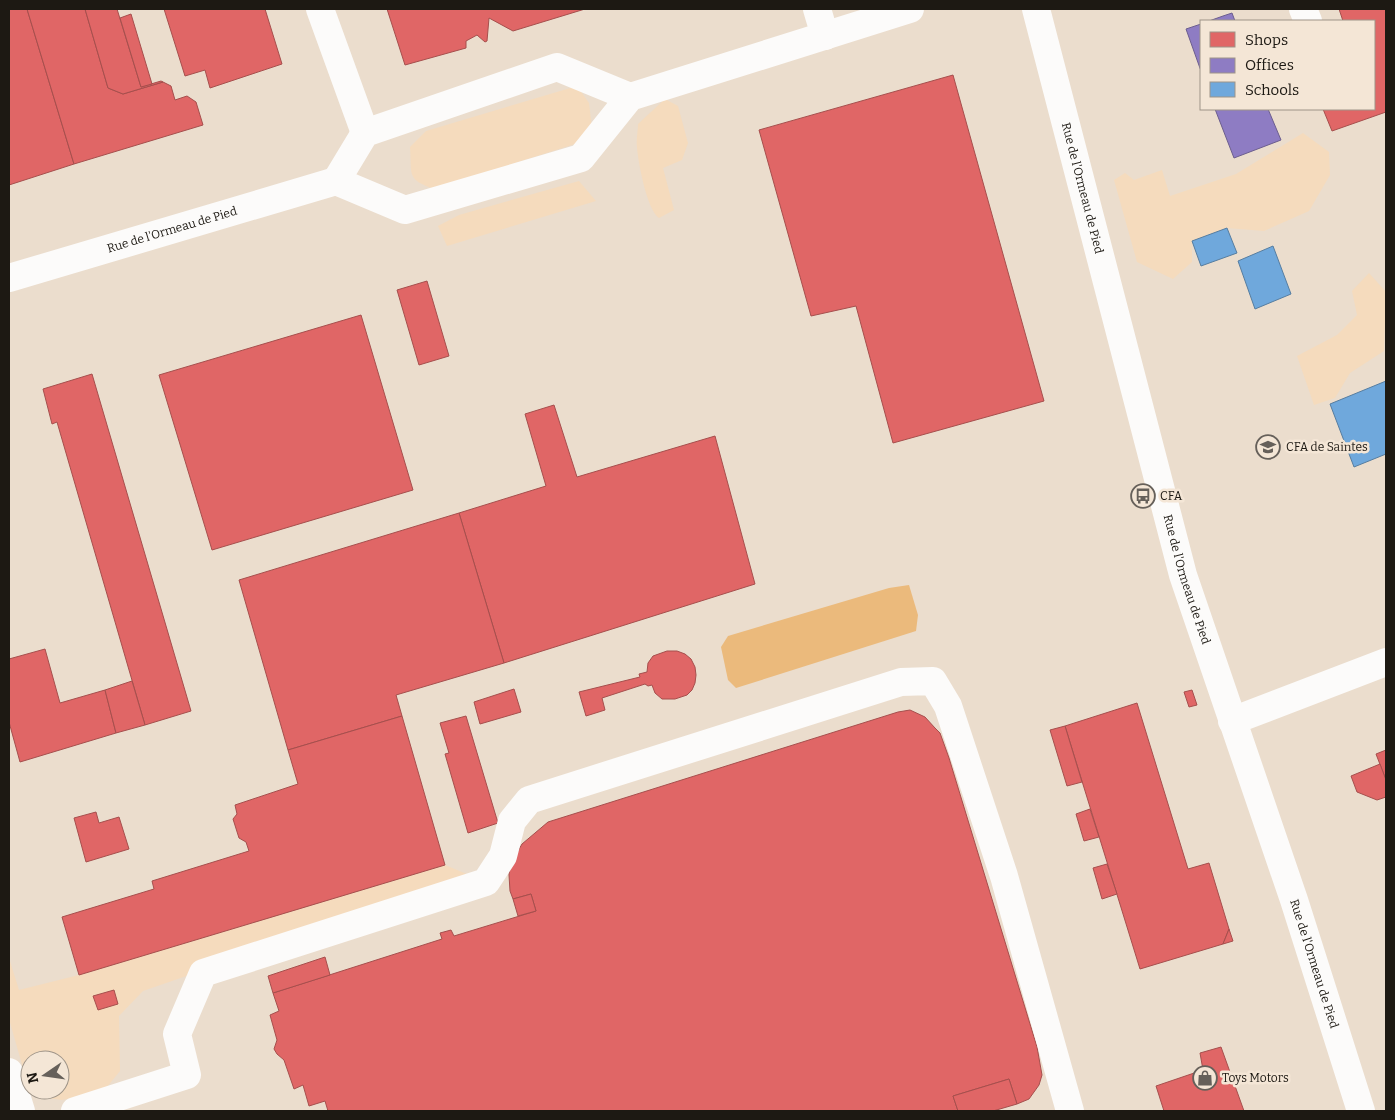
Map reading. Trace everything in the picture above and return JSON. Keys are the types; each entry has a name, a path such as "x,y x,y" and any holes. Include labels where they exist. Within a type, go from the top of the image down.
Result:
{"street":[{"path":"320,9 365,133"},
{"path":"817,9 824,36"},
{"path":"630,97 557,67 365,133 336,181 406,210 581,158 630,97 910,9"},
{"name":"Rue de l'Ormeau de Pied","path":"1036,9 1183,575 1294,900 1362,1111"},
{"name":"Rue de l'Ormeau de Pied","path":"9,278 336,181"},
{"path":"1232,721 1386,662"},
{"path":"75,1111 188,1075 177,1034 203,973 486,882 503,856 512,821 529,800 901,682 933,681 948,706 1004,876 1070,1111"},
{"path":"9,1072 21,1111"}],"shaded area":[{"path":"9,9 1386,9 1386,1111 9,1111"},
{"path":"577,86 589,103 592,128 578,143 434,189 419,182 412,175 410,147 426,131"},
{"path":"665,99 678,106 688,143 682,160 663,168 674,210 659,218 647,196 641,174 637,138 638,124"},
{"path":"1303,133 1329,152 1330,175 1309,211 1264,231 1227,228 1192,241 1192,262 1173,279 1137,262 1114,180 1125,173 1134,180 1162,170 1170,196 1236,174"},
{"path":"579,181 596,201 447,246 438,226 459,215"},
{"path":"1369,273 1386,292 1384,351 1350,373 1335,398 1314,405 1297,356 1337,335 1357,315 1352,291"},
{"path":"909,585 918,615 916,631 736,688 728,680 721,647 728,636 889,588"},
{"path":"445,865 479,879 328,927 143,991 119,1016 120,1071 103,1092 70,1098 70,1050 20,1050 20,1058 9,1019 9,958 19,990 79,975"}],"building: Shops":[{"path":"9,9 27,9 74,164 9,185"},
{"path":"27,9 85,9 108,88 123,94 163,82 171,86 175,100 187,96 196,102 203,125 74,164"},
{"path":"85,9 117,9 141,87 163,82 123,94 108,88"},
{"path":"164,9 265,9 282,64 210,88 205,70 185,76"},
{"path":"387,9 585,9 513,31 489,18 487,41 485,42 477,35 466,41 466,48 405,65"},
{"path":"1339,9 1386,9 1386,112 1332,131 1323,110 1375,110 1375,20 1343,20"},
{"path":"131,14 152,84 141,87 120,18"},
{"path":"953,75 1044,401 893,443 856,306 811,316 759,130"},
{"path":"427,281 449,356 419,365 397,290"},
{"path":"361,315 413,490 212,550 159,375"},
{"path":"92,374 191,711 145,725 57,422 52,424 43,389"},
{"path":"554,405 577,477 715,436 755,584 504,663 459,513 546,486 525,414"},
{"path":"459,513 504,663 396,695 402,716 288,750 239,580"},
{"path":"45,649 60,703 105,690 116,733 20,762 9,722 9,659"},
{"path":"667,651 677,651 685,654 691,659 695,667 695,683 687,695 675,699 662,699 655,693 652,685 648,686 645,684 602,698 605,710 586,716 579,692 640,677 639,674 647,672 648,663 653,656"},
{"path":"132,681 145,725 116,733 105,690"},
{"path":"514,689 521,712 480,724 474,702"},
{"path":"1192,690 1197,705 1189,707 1184,692"},
{"path":"1137,703 1188,869 1209,863 1229,929 1223,944 1140,969 1065,726"},
{"path":"910,710 925,717 940,733 949,758 1037,1047 1042,1075 1039,1085 1029,1099 1017,1104 1009,1079 953,1096 958,1111 328,1111 325,1101 309,1106 303,1085 294,1089 284,1060 274,1049 277,1040 270,1015 279,1011 273,993 442,939 440,933 451,930 454,936 536,911 531,894 513,899 510,891 510,865 522,844 548,822 898,712"},
{"path":"402,716 445,865 79,975 62,917 154,889 152,881 249,851 246,842 239,838 233,819 237,814 235,805 298,784 288,750"},
{"path":"466,716 498,823 468,833 445,754 449,753 440,723"},
{"path":"1065,726 1082,782 1067,786 1050,730"},
{"path":"1386,750 1386,780 1376,754"},
{"path":"1380,764 1386,780 1386,797 1377,800 1357,792 1351,776"},
{"path":"1090,809 1099,837 1084,841 1076,814"},
{"path":"96,812 99,823 119,817 129,849 86,862 74,818"},
{"path":"1107,864 1117,894 1102,899 1093,868"},
{"path":"531,894 536,911 518,916 513,899"},
{"path":"1229,929 1233,941 1223,944"},
{"path":"325,957 330,975 273,993 268,976"},
{"path":"114,990 118,1004 98,1010 93,996"},
{"name":"Toys Motors","path":"1221,1047 1244,1111 1164,1111 1156,1086 1203,1070 1200,1053"},
{"path":"1009,1079 1017,1104 993,1111 958,1111 953,1096"}],"building: Offices":[{"path":"1232,13 1235,20 1212,20"},
{"path":"1200,24 1200,68 1186,29"},
{"path":"1215,110 1268,110 1281,140 1234,158"}],"building: Schools":[{"path":"1227,228 1237,253 1201,266 1192,241"},
{"path":"1273,246 1291,294 1255,309 1238,261"},
{"path":"1386,381 1386,454 1354,467 1330,404"}],"place":[{"name":"CFA de Saintes","path":"1268,447"},
{"name":"CFA","path":"1143,496"},
{"name":"Toys Motors","path":"1205,1078"}]}
